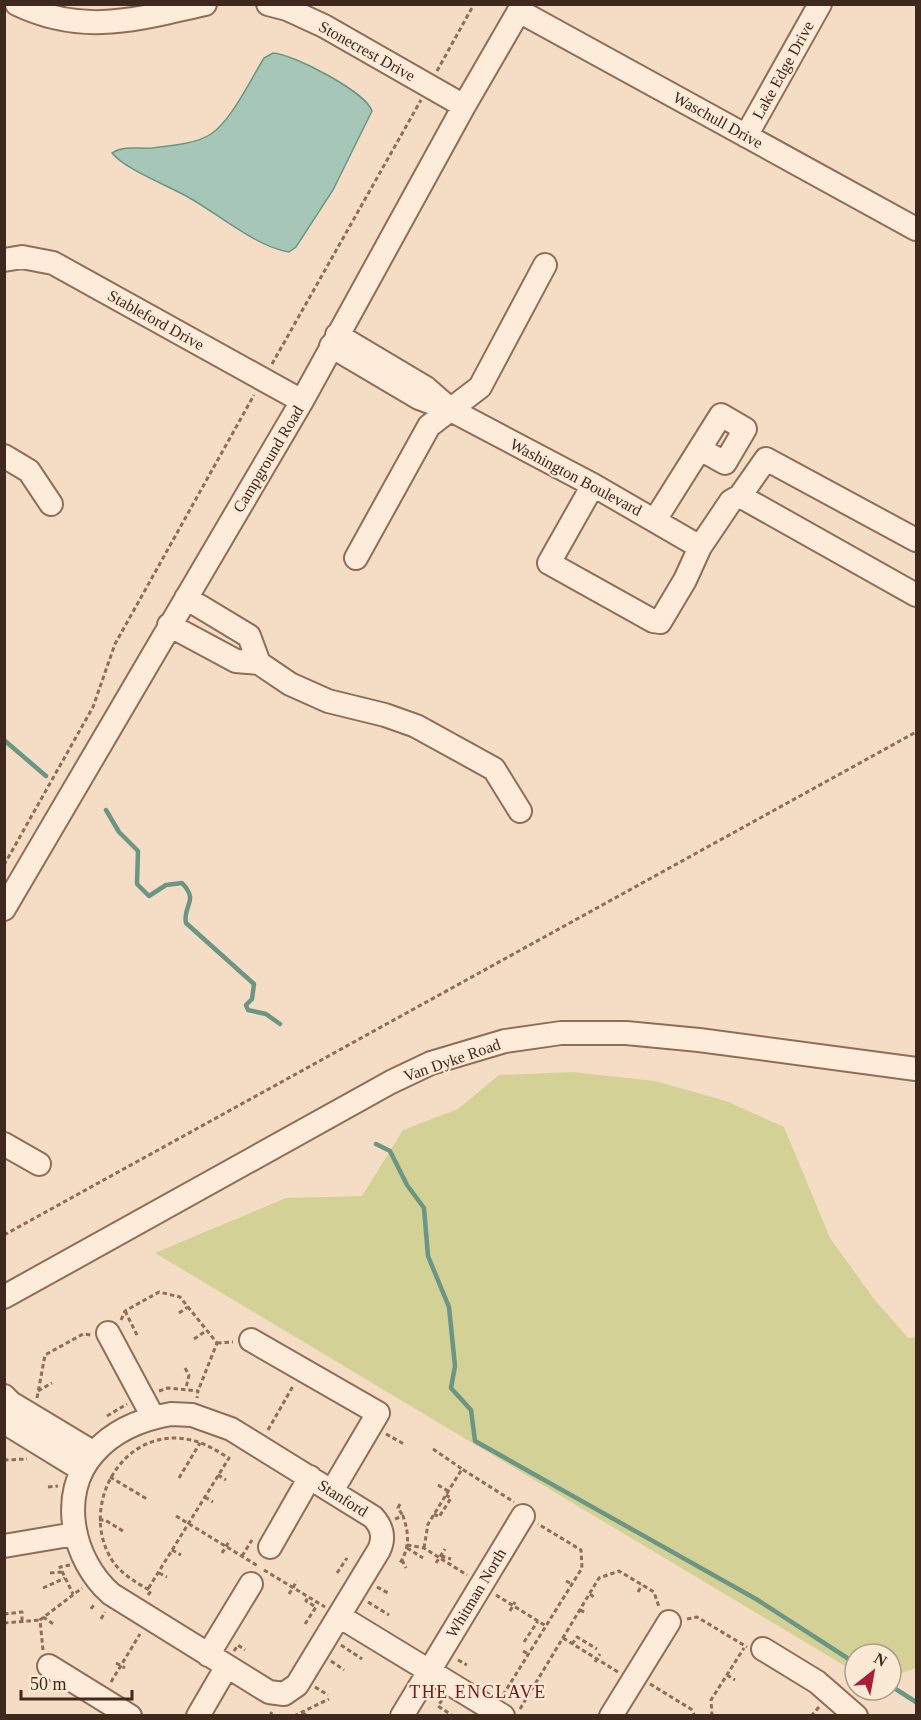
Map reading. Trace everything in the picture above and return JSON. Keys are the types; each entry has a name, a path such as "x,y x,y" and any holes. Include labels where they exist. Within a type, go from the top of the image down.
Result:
{"street":[{"path":"17,4 50,18 83,24 117,22 205,4"},
{"name":"Stonecrest Drive","path":"267,4 287,9 324,26 464,106"},
{"name":"Lake Edge Drive","path":"746,136 820,4"},
{"name":"Campground Road","path":"4,909 302,401 464,106 521,8"},
{"name":"Waschull Drive","path":"521,8 746,136 916,229"},
{"name":"Stableford Drive","path":"4,260 22,257 53,263 265,375 302,401"},
{"path":"356,558 429,426 480,387 545,265"},
{"name":"Washington Boulevard","path":"334,341 419,398 451,410 593,485 700,547"},
{"path":"655,520 700,449"},
{"path":"4,456 29,471 51,504"},
{"path":"593,485 549,563 653,621 660,622 685,580 700,547 731,501 740,496 766,459 916,540"},
{"path":"740,496 916,595"},
{"path":"186,598 249,636 259,663"},
{"path":"170,625 236,661 259,663 290,684 328,701 385,715 416,726 494,769 520,811"},
{"name":"Van Dyke Road","path":"4,1297 392,1082 432,1063 505,1041 561,1033 626,1033 916,1069"},
{"path":"4,1144 39,1164"},
{"path":"109,1333 153,1417"},
{"path":"251,1340 378,1413 332,1491"},
{"path":"4,1396 88,1462"},
{"name":"Stanford","path":"192,1415 231,1429 373,1517 382,1533 379,1550 330,1613 297,1685 284,1694 269,1692 226,1656 104,1588 84,1559 75,1534 74,1500 88,1462 123,1430 153,1417 192,1415"},
{"path":"4,1422 88,1462"},
{"path":"266,1548 310,1477"},
{"name":"Whitman North","path":"402,1716 523,1516"},
{"path":"4,1546 75,1534"},
{"path":"198,1716 262,1579"},
{"path":"330,1613 429,1670 506,1710"},
{"path":"611,1716 669,1618"},
{"path":"754,1649 817,1682 856,1716"},
{"path":"49,1660 130,1716"}],"path":[{"path":"434,77 474,4"},
{"path":"4,865 93,707 116,644 424,95"},
{"path":"4,1235 916,732"},
{"path":"36,1402 45,1355 83,1334 109,1333 125,1311 159,1292 180,1297 217,1343 198,1391 196,1406"},
{"path":"179,1312 188,1307"},
{"path":"125,1311 137,1335"},
{"path":"194,1339 206,1331"},
{"path":"185,1368 189,1375 186,1389"},
{"path":"266,1434 296,1382"},
{"path":"38,1391 52,1383"},
{"path":"151,1393 168,1388 198,1391"},
{"path":"280,1394 286,1398"},
{"path":"380,1430 404,1444"},
{"path":"145,1599 151,1591 128,1577 115,1564 102,1538 99,1520 101,1497 110,1477 122,1462 153,1443 178,1439 200,1443 229,1458 148,1589"},
{"path":"179,1478 200,1443"},
{"path":"433,1449 485,1484 523,1516 581,1550 582,1568 519,1670 506,1710"},
{"path":"4,1460 35,1459"},
{"path":"424,1548 428,1524 462,1469"},
{"path":"218,1475 226,1480"},
{"path":"110,1477 147,1498"},
{"path":"482,1489 485,1484"},
{"path":"48,1487 63,1485"},
{"path":"434,1514 439,1517 451,1498 438,1485"},
{"path":"205,1497 213,1502"},
{"path":"400,1503 398,1508 407,1529 407,1547 401,1561 406,1568"},
{"path":"440,1504 445,1507"},
{"path":"176,1516 242,1556 262,1579 293,1587 330,1613"},
{"path":"388,1521 403,1516"},
{"path":"99,1520 105,1520 123,1531"},
{"path":"553,1541 556,1535"},
{"path":"222,1553 230,1540"},
{"path":"407,1547 424,1548 451,1562 474,1580"},
{"path":"407,1547 423,1558"},
{"path":"242,1556 266,1548 262,1579"},
{"path":"436,1563 445,1549"},
{"path":"172,1550 181,1555"},
{"path":"440,1557 451,1562"},
{"path":"337,1574 347,1558"},
{"path":"73,1594 60,1567 74,1564"},
{"path":"506,1710 563,1638 599,1578 619,1571 654,1592 669,1618 697,1617 710,1627 754,1649 728,1674 711,1700 712,1716"},
{"path":"50,1574 62,1572"},
{"path":"159,1573 167,1577"},
{"path":"43,1588 65,1578"},
{"path":"380,1578 366,1601 389,1615"},
{"path":"289,1594 297,1581"},
{"path":"566,1581 572,1584"},
{"path":"4,1623 42,1618 88,1584"},
{"path":"638,1592 642,1585"},
{"path":"375,1586 390,1594"},
{"path":"486,1590 514,1604 546,1626"},
{"path":"590,1594 596,1598"},
{"path":"556,1596 562,1599"},
{"path":"305,1624 316,1607 306,1601 308,1597"},
{"path":"92,1609 96,1601"},
{"path":"510,1611 514,1604"},
{"path":"101,1619 106,1610"},
{"path":"580,1610 587,1613"},
{"path":"4,1614 22,1612 22,1621"},
{"path":"10,1613 11,1622"},
{"path":"42,1618 55,1625"},
{"path":"42,1618 41,1648 49,1660"},
{"path":"524,1642 538,1621"},
{"path":"106,1690 141,1632"},
{"path":"572,1644 577,1637 597,1649"},
{"path":"563,1638 596,1661 624,1676"},
{"path":"324,1669 343,1640"},
{"path":"340,1644 362,1659"},
{"path":"226,1656 238,1645 246,1650"},
{"path":"523,1651 528,1654"},
{"path":"596,1661 600,1654"},
{"path":"330,1660 344,1670"},
{"path":"454,1666 458,1660 467,1665"},
{"path":"116,1663 125,1668"},
{"path":"513,1666 519,1670"},
{"path":"722,1669 735,1680"},
{"path":"310,1692 319,1678"},
{"path":"648,1683 664,1695 691,1709 695,1716"},
{"path":"712,1684 719,1688"},
{"path":"294,1716 328,1697 314,1686"},
{"path":"664,1695 671,1689"},
{"path":"672,1704 674,1699"},
{"path":"302,1712 308,1716"}],"shaded area":[{"path":"273,53 296,60 328,75 357,94 372,111 333,190 296,247 289,252 263,244 250,237 188,197 127,165 112,153 126,148 152,148 182,144 211,134 233,110 264,58"},
{"path":"572,1072 655,1081 726,1101 784,1127 830,1238 874,1299 908,1338 916,1337 916,1668 903,1673 903,1642 843,1642 843,1665 155,1253 286,1198 362,1196 403,1130 458,1109 499,1075"}],"waterway":[{"path":"4,740 46,776"},
{"path":"106,810 119,832 138,851 137,884 149,896 166,885 182,883 190,895 185,917 186,923 254,984 252,999 246,1005 248,1010 266,1014 280,1024"},
{"path":"376,1144 390,1151 407,1185 424,1208 428,1256 449,1307 455,1366 451,1388 471,1410 475,1441 756,1599 843,1655"},
{"path":"903,1694 916,1702"}],"district":[{"name":"THE ENCLAVE","path":"478,1692"}]}
